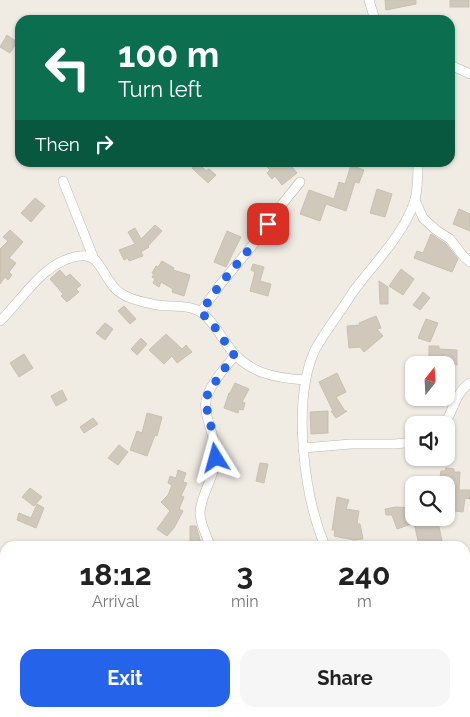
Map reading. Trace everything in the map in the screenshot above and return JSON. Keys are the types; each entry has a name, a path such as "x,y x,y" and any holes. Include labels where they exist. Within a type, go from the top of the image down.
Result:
{"street":[{"path":"369,0 374,15"},
{"path":"455,68 470,74"},
{"path":"323,541 315,515 303,448 305,380 319,342 353,292 386,252 398,233 415,200 418,167"},
{"path":"63,181 94,259 112,286 128,298 157,305 189,308 201,312 214,326 234,355 243,363 263,373 305,380"},
{"path":"201,312 300,182"},
{"path":"415,200 424,218 450,239 470,262"},
{"path":"0,321 47,270 78,256 94,259"},
{"path":"208,541 200,515 202,499 214,471 216,458 215,443 205,401 209,391 234,355"},
{"path":"450,416 462,389 470,383"},
{"path":"303,448 351,444 405,443"}],"building":[{"path":"385,0 416,0 416,4 386,10"},
{"path":"450,0 469,0 469,7 450,7"},
{"path":"7,35 15,41 15,45 10,53 0,47"},
{"path":"202,167 206,171 209,169 216,175 208,183 192,168"},
{"path":"267,167 292,167 297,173 282,185 275,176 272,179 267,173 270,170"},
{"path":"350,167 364,170 359,183 355,182 346,211 326,204 320,221 300,214 309,190 334,199 339,182 345,184"},
{"path":"377,189 392,194 385,217 370,213"},
{"path":"35,198 45,206 31,222 21,213"},
{"path":"459,209 470,214 470,231 453,224"},
{"path":"155,225 162,231 149,247 141,252 143,256 129,261 128,258 124,260 119,250 135,244 128,232 135,228 141,239"},
{"path":"10,230 23,242 9,258 16,263 9,272 12,275 8,280 5,277 0,284 0,249 8,241 3,237"},
{"path":"227,231 241,237 226,267 214,262"},
{"path":"431,234 446,244 458,259 452,272 414,258 417,251 423,253"},
{"path":"162,261 174,268 173,270 190,275 184,296 172,292 173,289 161,282 159,287 153,283 155,279 152,277 154,274 152,273"},
{"path":"253,264 264,267 260,281 271,284 268,296 250,291 255,272 251,270"},
{"path":"401,269 414,279 403,295 389,286"},
{"path":"60,270 66,277 70,274 81,285 76,289 79,292 67,302 61,296 63,294 50,279"},
{"path":"379,281 388,287 388,304 380,304"},
{"path":"423,292 430,298 420,310 413,305"},
{"path":"124,306 136,319 130,324 118,311"},
{"path":"376,316 381,328 377,329 383,336 364,352 360,347 349,348 347,326 360,325 359,323"},
{"path":"426,319 438,323 430,342 418,338"},
{"path":"105,323 113,329 105,340 96,333"},
{"path":"166,334 182,349 186,345 192,352 177,363 172,356 164,364 149,350"},
{"path":"141,338 147,344 137,355 131,349"},
{"path":"429,346 439,346 439,349 457,350 457,365 455,365 455,356 429,356"},
{"path":"24,354 33,368 19,377 10,363"},
{"path":"337,373 346,392 336,397 345,411 347,411 336,418 331,411 333,411 319,382"},
{"path":"235,383 249,389 242,402 245,403 243,410 239,409 238,413 224,408"},
{"path":"62,390 67,400 56,406 51,396"},
{"path":"328,411 328,433 311,434 310,412"},
{"path":"147,413 162,417 157,436 155,435 147,456 130,450 137,431 142,433"},
{"path":"93,418 98,424 84,433 80,427"},
{"path":"119,445 128,452 118,465 108,458"},
{"path":"260,463 268,464 264,483 256,481"},
{"path":"446,468 454,469 454,472 460,472 459,490 470,490 470,499 465,498 463,512 455,511 455,476 440,476 441,471 445,471"},
{"path":"178,470 186,473 183,482 187,483 181,496 184,497 179,509 183,511 174,528 167,536 157,529 170,511 161,502 168,495 172,485 168,483 170,476 176,478"},
{"path":"30,488 42,497 34,506 22,497"},
{"path":"337,497 349,500 346,509 359,511 357,524 360,524 363,539 354,540 334,536 335,530 332,530"},
{"path":"37,504 44,508 36,528 17,520 19,513 31,518"},
{"path":"405,508 406,526 397,529 392,515 386,515 385,509"},
{"path":"190,526 196,526 200,541 190,541"},
{"path":"415,526 439,526 442,541 418,541"}],"route":[{"path":"216,458 215,443 205,401 209,391 234,355 214,326 201,312 268,224"}]}
